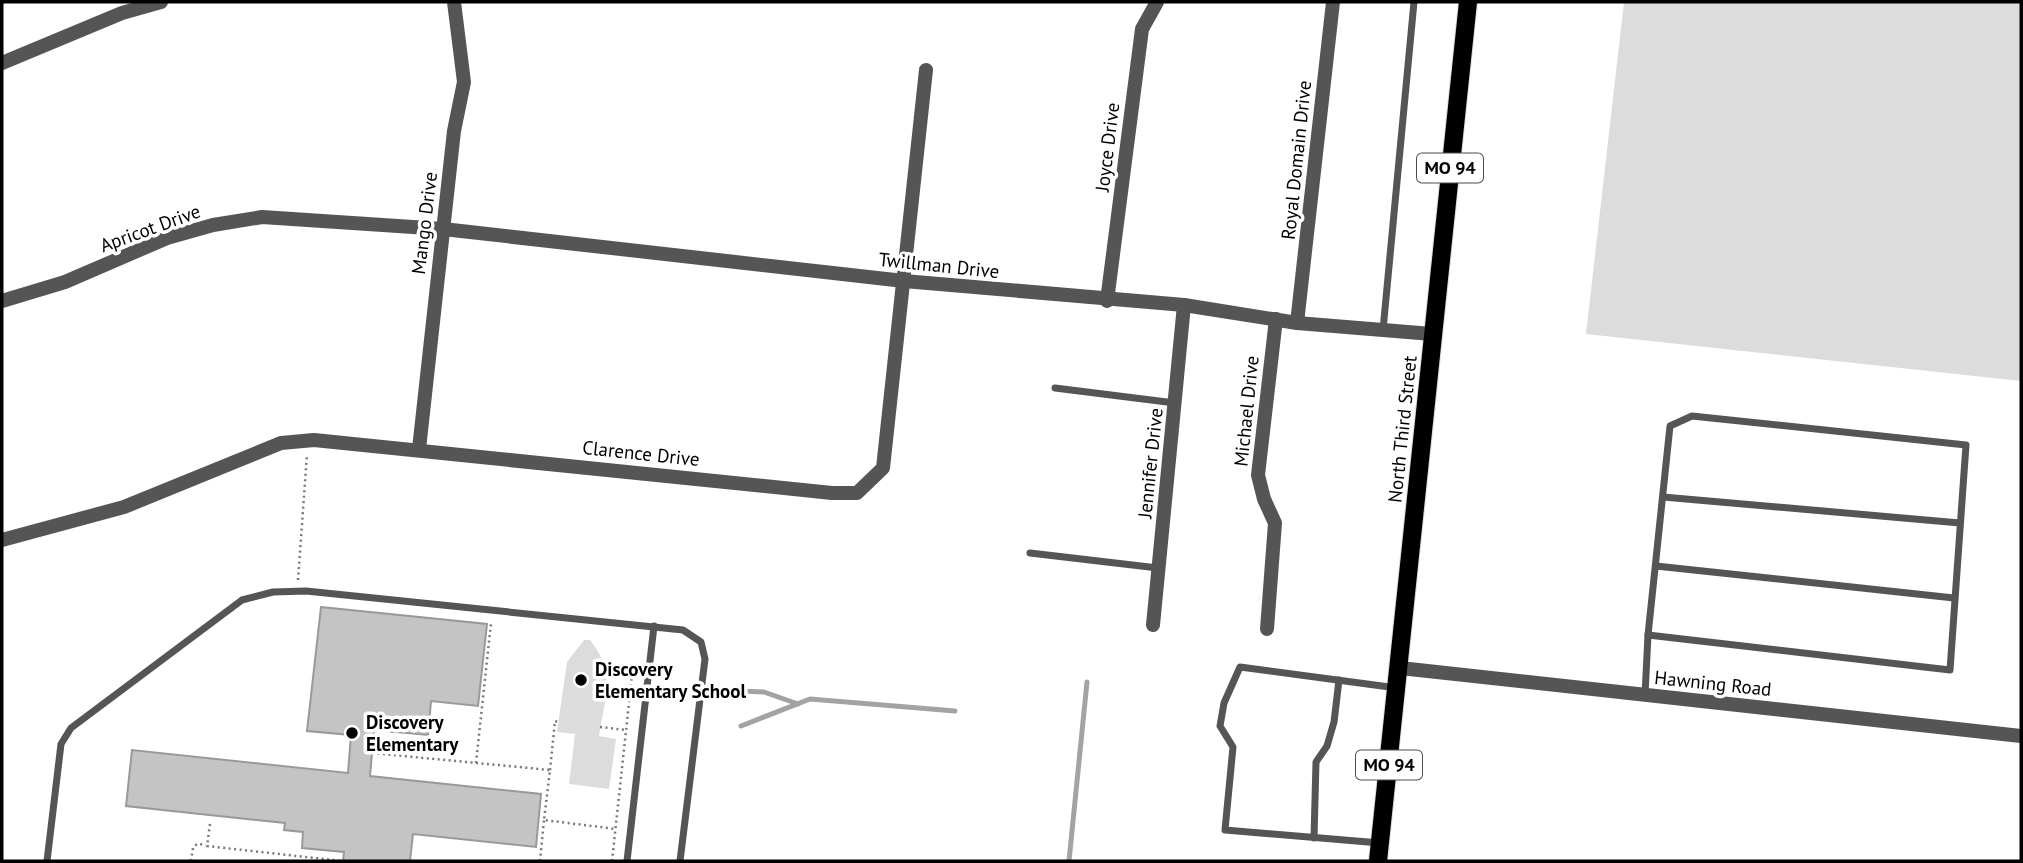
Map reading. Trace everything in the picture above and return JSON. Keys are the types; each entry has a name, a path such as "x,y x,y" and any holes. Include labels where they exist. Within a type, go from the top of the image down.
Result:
{"main road":[{"name":"North Third Street","path":"1380,852 1468,2"}],"street":[{"path":"2,63 122,13 161,2"},
{"name":"Mango Drive","path":"419,449 443,229 464,82 454,2"},
{"name":"Joyce Drive","path":"1107,301 1142,29 1157,2"},
{"name":"Royal Domain Drive","path":"1297,323 1333,2"},
{"name":"Clarence Drive","path":"2,540 124,507 281,443 307,440 419,449 832,493 857,493 883,468 926,69"},
{"name":"Apricot Drive","path":"2,301 65,282 167,238 214,225 262,217 443,229"},
{"name":"Twillman Drive","path":"443,229 904,281 1107,301 1184,305 1297,323 1432,334"},
{"name":"Jennifer Drive","path":"1153,625 1184,305"},
{"name":"Michael Drive","path":"1267,629 1275,523 1264,499 1258,475 1276,318"},
{"name":"Hawning Road","path":"1400,668 2021,736"}],"lane":[{"path":"1383,330 1414,2"},
{"path":"1055,388 1175,404"},
{"path":"1645,695 1648,635 1670,426 1692,416 1966,445 1950,670 1648,635"},
{"path":"1663,497 1960,523"},
{"path":"1030,553 1159,568"},
{"path":"1656,566 1954,598"},
{"path":"47,861 61,744 71,728 242,600 273,592 310,591 654,626 683,630 701,642 705,659 680,861"},
{"path":"627,861 654,626"},
{"path":"1380,852 1314,838 1225,831 1233,747 1220,726 1240,667 1398,688"},
{"path":"1314,838 1316,762 1327,746 1334,722 1339,680"}],"path":[{"path":"298,582 302,555 307,440"},
{"path":"476,763 491,619"},
{"path":"612,861 632,675"},
{"path":"540,861 555,721 558,722"},
{"path":"600,727 626,730"},
{"path":"372,752 550,770"},
{"path":"544,820 616,828"},
{"path":"207,846 210,824"},
{"path":"191,861 193,848 197,844 342,861"}],"shaded area":[{"path":"1624,2 2021,2 2021,381 1586,334"},
{"path":"584,640 590,640 598,652 606,675 606,697 599,736 616,739 609,789 569,784 575,734 557,732 567,662"}],"building":[{"name":"Discovery Elementary","path":"321,607 487,624 478,706 431,701 428,735 374,730 370,776 541,794 536,847 413,834 410,861 343,861 344,852 302,848 303,832 284,830 285,823 126,806 132,750 348,773 351,735 307,731"}],"waterway":[{"path":"1069,861 1087,682"},
{"path":"740,691 764,692 798,704"},
{"path":"741,726 810,699 955,711"}],"place":[{"name":"Discovery Elementary School","path":"581,680"},
{"name":"Discovery Elementary","path":"352,733"}]}
